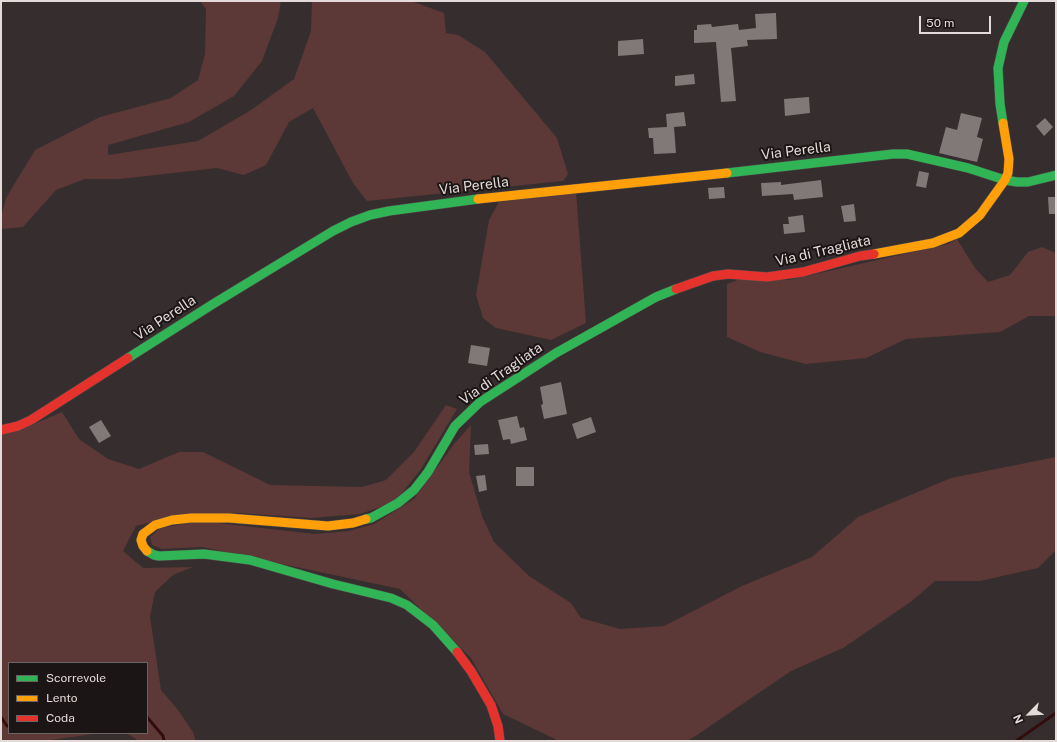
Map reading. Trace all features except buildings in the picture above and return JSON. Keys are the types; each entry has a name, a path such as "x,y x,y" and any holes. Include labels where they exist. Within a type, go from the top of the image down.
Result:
{"street":[{"name":"Via di Tragliata","path":"500,741 498,726 491,705 472,671 452,645 433,625 407,605 390,598 333,584 250,560 204,554 154,556 143,546 141,540 143,534 155,525 172,520 191,518 245,518 328,526 353,523 371,518 398,503 414,490 428,472 455,426 480,402 556,353 639,306 666,293 713,276 728,274 767,277 785,275 821,268 860,256 921,246 946,239 959,233 976,220 985,209 1004,180 1008,170 1009,162 999,92 999,62 1006,36 1024,1"},
{"name":"Via Perella","path":"1,430 18,426 31,420 213,304 333,231 360,218 375,214 491,197 789,167 893,154 919,156 968,168 1004,180 1017,182 1028,182 1056,176"}],"shaded area":[{"path":"200,1 281,1 278,18 262,61 234,96 189,122 108,145 108,155 198,141 251,110 294,79 311,31 312,1 411,1 444,13 446,33 458,35 485,52 557,138 568,174 563,181 367,201 353,183 313,108 289,122 266,165 244,175 217,168 120,179 85,179 56,190 23,227 1,229 1,217 6,198 35,150 100,117 171,98 198,80 205,54 206,9"},
{"path":"576,192 586,323 551,340 496,328 483,318 476,295 489,220 499,202"},
{"path":"957,239 975,268 988,282 1010,275 1028,252 1042,247 1056,253 1056,316 1029,316 1000,332 906,339 866,358 806,364 760,352 727,337 727,284 740,279 789,280 948,244"},
{"path":"446,405 457,409 421,469 395,502 360,514 311,518 239,513 183,514 136,526 123,551 143,568 193,567 173,575 155,592 150,617 161,690 178,710 193,732 196,741 139,741 128,734 148,734 148,662 8,662 8,734 93,734 44,741 1,741 1,430 27,427 62,412 79,439 108,459 139,469 179,452 203,452 270,485 362,487 386,480 414,452"},
{"path":"471,425 469,472 482,516 494,542 529,576 571,603 581,618 620,629 664,626 742,586 812,557 858,517 951,478 1056,457 1056,550 1038,568 980,581 935,581 912,601 843,648 791,671 686,741 559,741 503,714 471,658 400,589 202,547 162,549 152,545 150,537 160,528 200,521 315,534 349,531 374,524 414,499 454,444"}],"waterway":[{"path":"1016,741 1056,713"},
{"path":"1,717 8,726"},
{"path":"148,718 163,736 164,741"}],"traffic: fast":[{"path":"1003,123 1000,104 998,68 1004,42 1024,1"},
{"path":"727,173 893,154 907,154 968,168 1005,180 1017,182 1028,182 1056,175"},
{"path":"128,358 213,304 333,231 351,222 370,215 389,211 478,199"},
{"path":"366,519 371,518 398,503 414,490 428,472 455,426 480,402 556,353 656,297 676,289"},
{"path":"147,551 159,556 204,554 250,560 333,584 391,598 407,605 433,625 457,652"}],"traffic: slow":[{"path":"874,254 933,243 959,233 980,215 1005,180 1008,173 1009,159 1003,123"},
{"path":"478,199 727,173"},
{"path":"147,551 141,540 143,534 155,525 172,520 191,518 229,518 328,526 353,523 366,519"}],"traffic: jam":[{"path":"676,289 713,276 728,274 767,277 803,272 860,256 874,254"},
{"path":"1,430 18,426 31,420 128,358"},
{"path":"457,652 471,671 491,705 498,726 500,741"}]}
